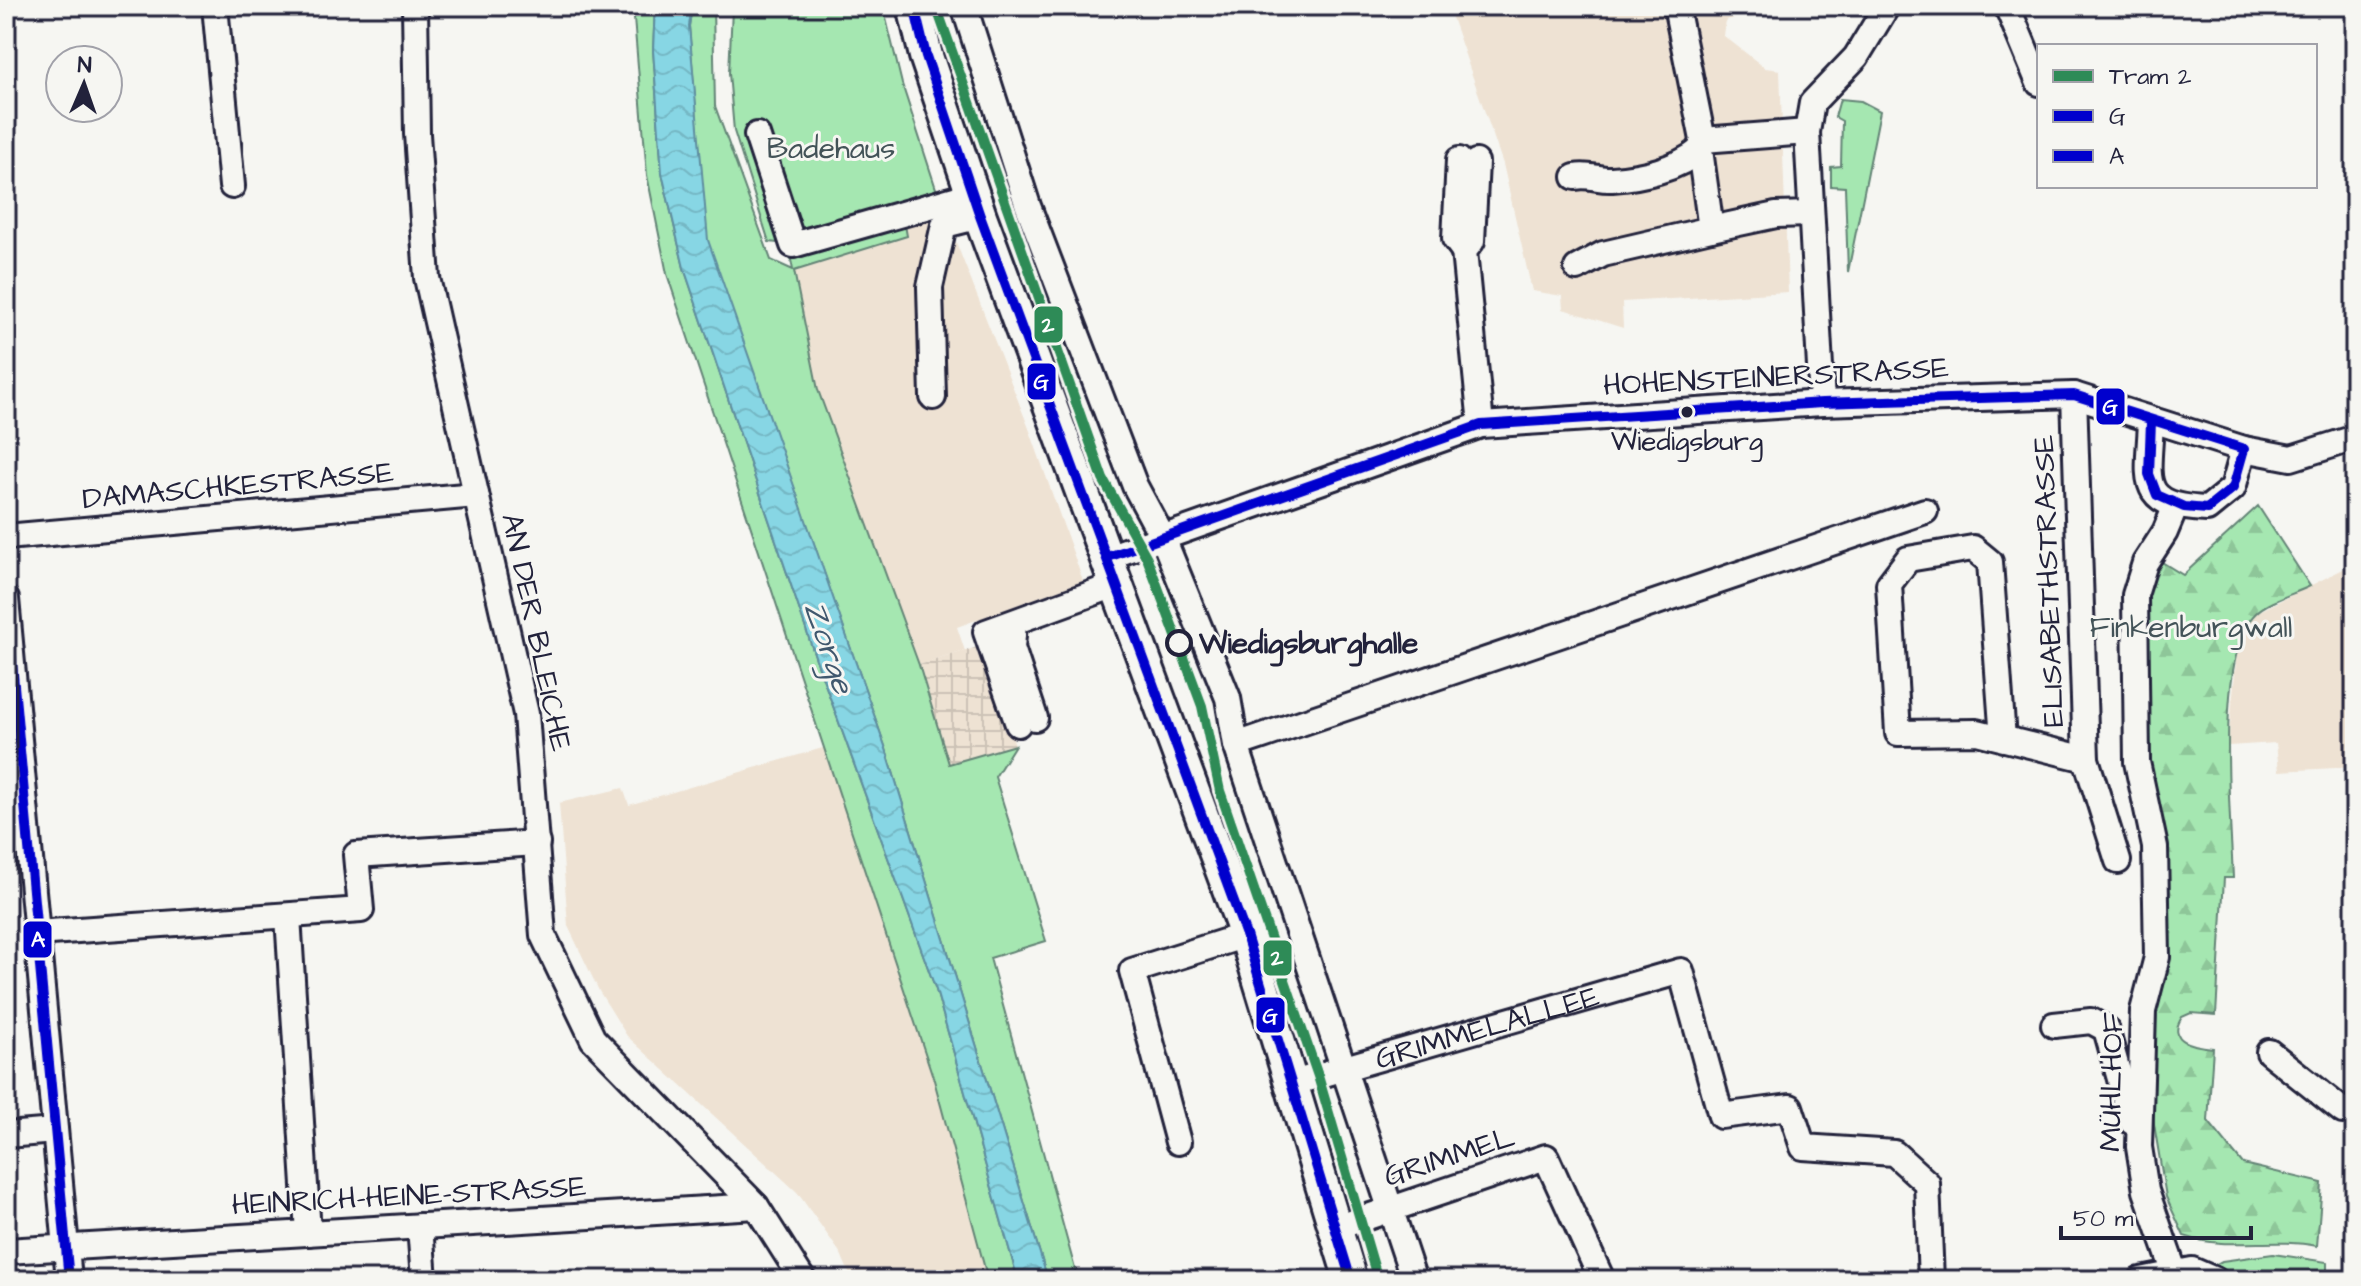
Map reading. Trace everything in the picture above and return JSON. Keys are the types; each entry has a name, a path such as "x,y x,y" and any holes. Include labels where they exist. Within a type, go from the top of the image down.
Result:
{"main road":[{"path":"921,8 926,56 976,205 1246,935 1351,1280"}],"street":[{"path":"215,6 232,186"},
{"name":"AN DER BLEICHE","path":"415,6 417,134 427,278 526,714 543,935 593,1039 756,1206 803,1280"},
{"path":"964,6 1028,206 1135,486 1163,538 1228,698 1236,745 1414,1280"},
{"path":"1676,6 1702,145 1711,229"},
{"path":"1822,403 1807,132 1812,103 1856,57 1887,6"},
{"path":"2007,6 2037,78"},
{"path":"1575,177 1589,174 1609,180 1672,168 1702,145 1807,132"},
{"path":"757,135 793,245 976,205"},
{"path":"1468,161 1472,241 1464,251 1481,425"},
{"path":"933,397 930,287 944,225 976,205"},
{"path":"1577,268 1603,254 1711,229 1776,215 1811,214"},
{"name":"HOHENSTEINERSTRASSE","path":"1027,721 986,632 1014,623 1113,570 1163,538 1481,425 1822,403 2074,395"},
{"name":"ELISABETHSTRASSE","path":"2118,861 2086,759 2074,395 2244,449 2291,458 2355,438"},
{"path":"2151,421 2149,484 2156,496 2175,508 2207,509 2233,488 2244,449"},
{"name":"DAMASCHKESTRASSE","path":"6,537 476,495"},
{"name":"MÜHLHOF","path":"2175,508 2145,563 2135,595 2137,762 2155,847 2157,957 2143,1011 2139,1147 2146,1191 2183,1270"},
{"path":"1236,745 1925,511"},
{"path":"2003,739 1990,562 1973,548 1945,550 1908,559 1889,584 1898,733 1977,732 2003,739 2086,759"},
{"path":"6,599 12,734 36,933 69,1280"},
{"path":"36,933 361,910 356,855 537,843"},
{"path":"288,916 308,1233"},
{"path":"1178,1142 1132,971 1246,935"},
{"name":"GRIMMELALLEE","path":"1293,1083 1681,971 1721,1116 1790,1107 1803,1147 1894,1153 1927,1183 1931,1280"},
{"path":"2054,1025 2091,1021 2106,1029 2139,1147"},
{"path":"2269,1052 2343,1111"},
{"path":"6,1135 55,1131"},
{"name":"GRIMMEL","path":"1335,1228 1546,1157 1602,1280"},
{"name":"HEINRICH-HEINE-STRASSE","path":"6,1251 756,1206"},
{"path":"420,1226 424,1280"},
{"path":"2141,1280 2183,1270 2215,1280"}],"shaded area":[{"path":"1448,6 1773,6 1773,10 1726,20 1724,36 1765,68 1780,70 1788,292 1622,302 1623,328 1563,309 1562,296 1532,291 1503,164"},
{"path":"943,12 1114,494 1133,522 1121,521 1104,497 965,106 958,108 948,74 952,72 934,14"},
{"path":"932,217 954,237 1030,431 1083,581 957,627 965,651 919,665 818,390 794,270 907,236 905,225"},
{"path":"1152,559 1205,698 1224,790 1268,911 1259,914 1215,793 1197,702 1146,566"},
{"path":"2355,563 2355,767 2279,771 2276,743 2228,746 2238,641 2256,613"},
{"path":"984,645 1015,745 949,765 919,665"},
{"path":"826,747 934,1080 988,1280 852,1280 841,1254 797,1192 627,1036 599,991 568,926 559,803 623,788 629,805"},
{"path":"1277,932 1318,1063 1308,1066 1267,935"},
{"path":"1329,1097 1361,1209 1352,1211 1320,1100"},
{"path":"1368,1229 1384,1280 1372,1280 1357,1232"}],"green space":[{"path":"633,6 655,6 653,50 662,173 684,268 816,659 936,990 1018,1280 988,1280 934,1080 667,274 647,175"},
{"name":"Badehaus","path":"692,6 713,6 715,106 771,260 793,270 791,260 778,243 769,242 734,131 729,73 732,9 727,6 883,6 902,84 939,198 905,225 907,236 794,271 818,390 919,665 949,764 1015,745 995,777 1046,941 990,958 1078,1280 1048,1280 886,749 707,240 689,26"},
{"path":"1840,99 1861,101 1880,111 1848,272 1845,187 1831,186 1831,167 1841,166 1842,121 1835,117"},
{"name":"Finkenburgwall","path":"2258,506 2310,586 2274,601 2256,613 2243,633 2234,663 2228,739 2233,878 2224,878 2216,1015 2191,1013 2182,1017 2177,1032 2184,1041 2213,1048 2208,1121 2243,1164 2322,1183 2317,1246 2217,1243 2184,1236 2166,1197 2153,1118 2141,598 2160,561 2183,575"},
{"path":"2273,1254 2327,1262 2327,1280 2226,1280 2211,1267 2222,1261"}],"water":[{"name":"Zorge","path":"655,6 692,6 689,26 708,240 886,749 1048,1280 1018,1280 936,990 816,659 684,268 662,173 653,50"}],"tram line":[{"name":"2","path":"936,6 1103,479 1147,558 1202,706 1220,791 1318,1076 1378,1280"}],"transit line":[{"name":"G","path":"914,6 926,56 980,216 1246,935 1351,1280"},
{"name":"G","path":"1108,557 1481,425 1822,403 2074,395 2244,449 2233,488 2207,509 2184,507 2157,495 2149,474 2151,421"},
{"name":"A","path":"6,599 69,1280"}],"place":[{"name":"Wiedigsburg","path":"1687,412"},
{"name":"Wiedigsburghalle","path":"1179,643"}]}
